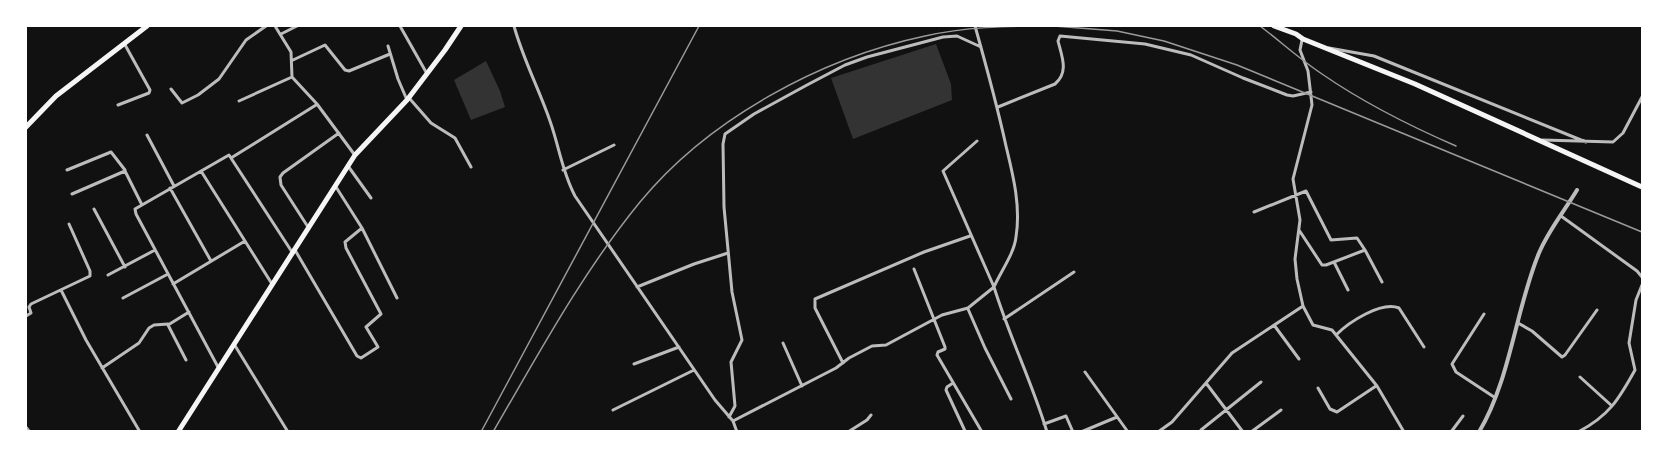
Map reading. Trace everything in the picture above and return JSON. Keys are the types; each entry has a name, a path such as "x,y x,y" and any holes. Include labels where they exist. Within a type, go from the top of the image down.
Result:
{"highway":[{"path":"26,127 56,96 147,26"},
{"path":"178,432 355,155 408,99 461,26"},
{"path":"1274,26 1291,29 1302,39 1415,84 1642,187"}],"street":[{"path":"171,89 182,103 213,84 225,71 246,40 266,26"},
{"path":"275,26 287,43 292,60 292,77 317,104 355,155"},
{"path":"281,34 297,26"},
{"path":"400,26 414,54 428,74"},
{"path":"514,26 550,122 563,170 575,196 694,370 733,421 737,432"},
{"path":"733,421 802,386 872,346 886,345 942,315 968,308 994,287 1013,248 1017,212 1014,180 998,107 975,26"},
{"path":"729,417 735,406 730,362 742,340 732,292 724,207 723,138 729,131 844,65 943,37 957,36 981,47"},
{"path":"998,107 1062,79 1064,66 1058,41 1060,36 1145,44 1197,57 1287,95 1312,92"},
{"path":"1302,39 1300,50 1308,71 1312,92 1312,105 1293,179 1300,220 1295,259 1303,306 1313,325 1331,328 1377,386 1404,432"},
{"path":"118,105 149,93 150,90 124,43"},
{"path":"292,60 325,45 345,70 350,71 390,54"},
{"path":"388,46 408,99 424,118 454,138 471,167"},
{"path":"1318,46 1374,56 1586,142"},
{"path":"239,101 292,77"},
{"path":"1538,140 1606,143 1619,139 1642,97"},
{"path":"231,158 317,104"},
{"path":"308,226 281,185 280,177 339,134"},
{"path":"147,135 211,261"},
{"path":"978,141 943,171 994,287 1047,432"},
{"path":"563,170 614,146"},
{"path":"67,170 111,152 125,171 142,205"},
{"path":"218,367 135,209 226,155 231,158 293,250 357,356 361,358 378,347 366,327 381,314 346,248 347,239 362,228"},
{"path":"348,166 371,198"},
{"path":"72,194 125,171"},
{"path":"201,171 272,284"},
{"path":"335,185 362,228 397,298"},
{"path":"1479,432 1494,397 1540,250 1577,190"},
{"path":"1254,212 1307,192 1331,240 1357,238 1382,282"},
{"path":"94,209 125,267"},
{"path":"1561,216 1642,277"},
{"path":"26,316 31,313 31,304 88,278 90,273 69,224"},
{"path":"1298,228 1322,265 1365,250"},
{"path":"843,363 815,308 815,299 924,252 970,236"},
{"path":"174,284 245,241"},
{"path":"108,275 155,250"},
{"path":"637,287 694,264 729,254"},
{"path":"1334,262 1348,290"},
{"path":"914,269 945,348 937,355 982,432"},
{"path":"1004,319 1074,272"},
{"path":"123,298 168,274"},
{"path":"1578,432 1595,423 1612,406 1635,370 1629,343 1636,300 1642,285"},
{"path":"61,290 102,368 140,432"},
{"path":"1336,335 1353,321 1390,305 1399,308 1424,347"},
{"path":"1158,432 1167,426 1232,353 1303,306"},
{"path":"968,308 1011,399"},
{"path":"1518,323 1532,331 1562,357 1566,355 1597,310"},
{"path":"102,368 144,339 149,328 157,324 168,324 189,312"},
{"path":"1484,314 1452,364 1456,372 1494,397"},
{"path":"168,324 186,360"},
{"path":"1274,325 1299,359"},
{"path":"783,343 802,386"},
{"path":"234,344 288,432"},
{"path":"634,364 679,347"},
{"path":"613,410 694,370"},
{"path":"1085,372 1128,432"},
{"path":"1580,377 1612,406"},
{"path":"1206,382 1243,432"},
{"path":"1201,430 1261,382"},
{"path":"953,383 946,390 964,431"},
{"path":"1318,388 1330,409 1337,412 1377,386"},
{"path":"1251,432 1281,410"},
{"path":"848,432 871,415"},
{"path":"1044,424 1066,416 1073,432"},
{"path":"1451,432 1463,416"},
{"path":"1082,432 1117,417"},
{"path":"1167,426 1170,432"},
{"path":"26,428 29,432"}],"shaded area":[{"path":"936,44 951,84 952,100 853,139 831,78"},
{"path":"486,61 505,107 471,120 454,80"}],"railway":[{"path":"481,432 699,26"},
{"path":"493,432 562,314 619,229 668,172 699,144 733,119 807,76 886,46 925,36 970,29 1047,26"},
{"path":"1054,26 1117,31 1164,41 1237,65 1642,232"},
{"path":"1260,26 1314,69 1354,95 1456,146"}]}
